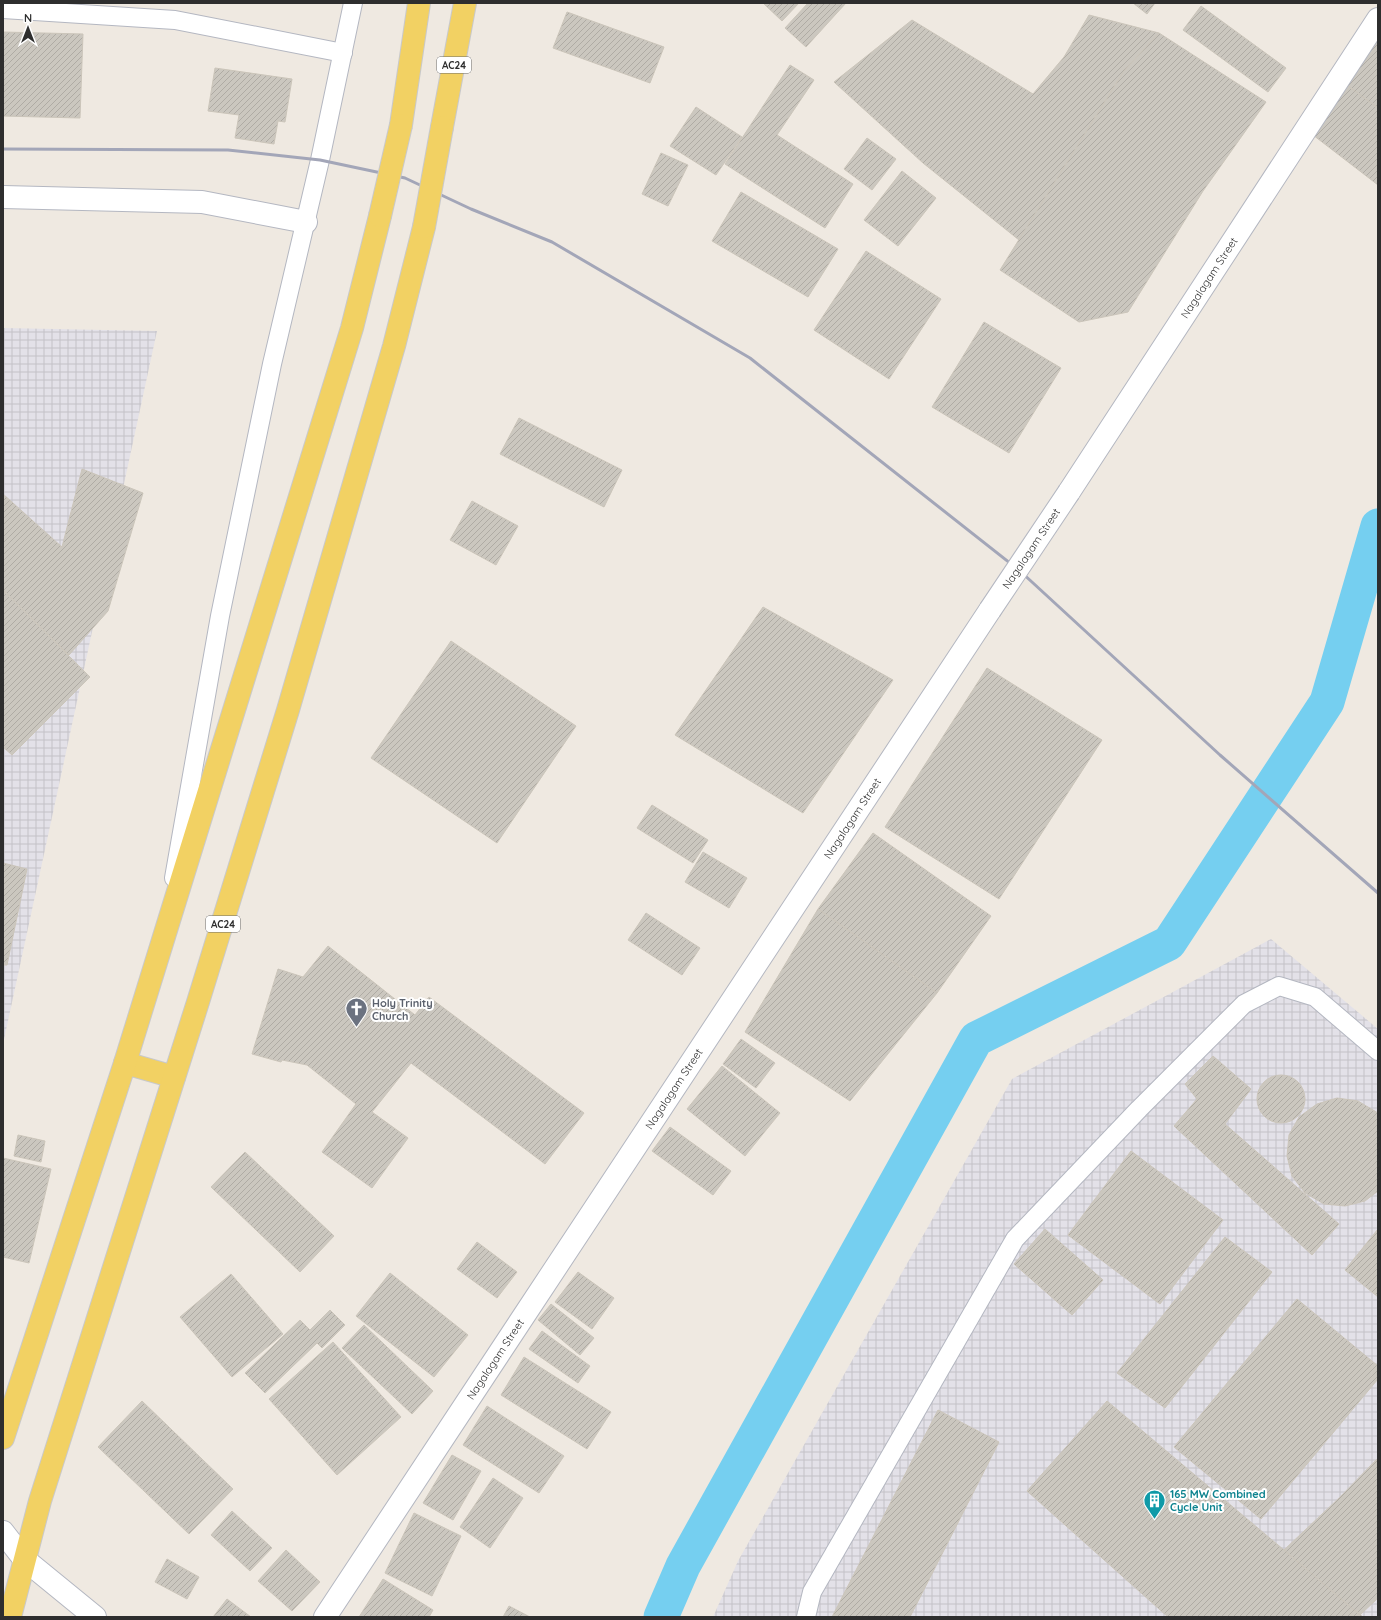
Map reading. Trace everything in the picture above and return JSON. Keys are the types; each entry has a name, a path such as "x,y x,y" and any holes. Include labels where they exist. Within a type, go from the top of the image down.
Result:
{"main road":[{"path":"3,1438 166,930 352,328 401,125 419,3"},
{"name":"AC24","path":"10,1617 40,1501 288,710 394,346 424,227 465,3"},
{"path":"124,1063 174,1077"}],"street":[{"name":"Nagalagam Street","path":"325,1617 1069,492 1378,19"},
{"path":"3,197 202,202 306,222"},
{"path":"3,1532 24,1559 95,1617"}],"lane":[{"path":"166,930 188,790 220,616 272,364 306,222 343,53 347,6"},
{"path":"3,9 175,20 343,53"},
{"path":"806,1617 812,1592 1015,1239 1139,1109 1244,1004 1279,986 1315,997 1378,1051"}],"shaded area":[{"path":"3,328 157,331 3,1044"},
{"path":"1271,939 1378,1029 1378,1617 713,1617 738,1561 1012,1079"}],"building":[{"path":"763,3 799,3 782,21"},
{"path":"808,3 846,3 806,47 785,28"},
{"path":"1133,3 1155,3 1147,14"},
{"path":"1201,6 1286,68 1268,92 1183,30"},
{"path":"567,12 664,47 650,83 553,48"},
{"path":"1089,15 1159,33 1124,71 1019,240 923,163 834,82 912,20 1033,94 1064,57"},
{"path":"1378,30 1378,108 1344,83"},
{"path":"3,32 83,34 80,118 3,116"},
{"path":"1159,33 1266,102 1203,191 1128,312 1079,322 1000,270 1124,71"},
{"path":"790,65 814,80 777,135 853,184 825,228 725,164"},
{"path":"215,68 292,79 285,122 278,121 274,144 235,138 239,115 208,111"},
{"path":"1344,83 1378,108 1378,185 1313,135"},
{"path":"696,107 742,137 716,175 670,146"},
{"path":"867,138 896,159 872,190 844,169"},
{"path":"661,153 688,165 668,206 642,194"},
{"path":"902,171 936,198 898,246 864,220"},
{"path":"741,192 838,249 808,297 712,241"},
{"path":"866,251 941,299 889,379 814,330"},
{"path":"984,322 1061,368 1009,453 932,407"},
{"path":"519,418 622,470 604,507 500,454"},
{"path":"82,469 143,493 108,611 69,655 3,590 3,494 62,547"},
{"path":"472,501 518,526 496,565 450,540"},
{"path":"3,590 90,677 12,755 3,747"},
{"path":"763,607 893,680 803,813 675,735"},
{"path":"451,641 576,726 497,843 371,758"},
{"path":"987,668 1102,740 999,899 885,827"},
{"path":"652,805 708,840 693,863 637,828"},
{"path":"873,833 991,916 937,993 818,909"},
{"path":"703,852 747,878 729,908 685,882"},
{"path":"3,863 27,869 7,965 3,965"},
{"path":"818,909 937,993 850,1101 745,1032"},
{"path":"646,913 700,948 682,975 628,940"},
{"path":"328,946 415,1015 429,997 584,1113 545,1164 411,1063 372,1112 408,1138 372,1188 322,1152 356,1104 307,1065 282,1060 281,1062 252,1054 278,969 303,977"},
{"path":"741,1039 775,1063 756,1088 723,1064"},
{"path":"1213,1056 1251,1089 1225,1124 1339,1224 1312,1255 1174,1126 1197,1099 1185,1084"},
{"path":"722,1066 780,1113 745,1156 687,1109"},
{"path":"1281,1075 1290,1077 1298,1082 1303,1090 1305,1099 1303,1108 1298,1116 1290,1121 1281,1123 1272,1121 1264,1116 1259,1108 1257,1099 1259,1090 1264,1082 1272,1077"},
{"path":"1337,1098 1358,1101 1378,1113 1378,1191 1365,1201 1345,1206 1324,1204 1305,1193 1292,1176 1287,1156 1289,1135 1299,1117 1317,1104"},
{"path":"670,1127 731,1171 713,1195 652,1151"},
{"path":"18,1135 45,1141 41,1162 14,1156"},
{"path":"1131,1151 1223,1220 1160,1304 1068,1235"},
{"path":"245,1152 334,1236 300,1272 211,1187"},
{"path":"3,1158 51,1169 29,1263 3,1257"},
{"path":"1045,1229 1103,1280 1072,1315 1014,1264"},
{"path":"1378,1229 1378,1297 1345,1270"},
{"path":"1225,1237 1272,1272 1165,1408 1117,1373"},
{"path":"477,1242 517,1272 497,1298 457,1269"},
{"path":"578,1272 614,1298 592,1329 555,1302"},
{"path":"390,1273 468,1335 434,1377 356,1316"},
{"path":"231,1274 283,1334 232,1377 180,1317"},
{"path":"1297,1299 1378,1366 1378,1379 1261,1519 1174,1447"},
{"path":"551,1304 594,1338 580,1355 538,1320"},
{"path":"330,1310 345,1325 322,1348 317,1343 265,1393 245,1373 300,1320 310,1330"},
{"path":"364,1325 433,1391 412,1414 342,1348"},
{"path":"542,1331 590,1366 578,1383 529,1349"},
{"path":"333,1342 401,1417 337,1475 269,1399"},
{"path":"524,1357 611,1412 587,1449 501,1395"},
{"path":"142,1401 233,1489 189,1534 98,1447"},
{"name":"165 MW Combined Cycle Unit","path":"1107,1401 1363,1617 1168,1617 1027,1491"},
{"path":"487,1406 564,1456 539,1493 463,1445"},
{"path":"938,1410 999,1442 910,1617 832,1617"},
{"path":"452,1455 481,1471 453,1520 423,1503"},
{"path":"1378,1458 1378,1598 1360,1615 1284,1550 1339,1498"},
{"path":"493,1478 523,1498 490,1548 460,1527"},
{"path":"232,1511 272,1548 250,1571 211,1535"},
{"path":"414,1513 461,1536 432,1596 385,1573"},
{"path":"286,1550 320,1582 292,1611 258,1581"},
{"path":"167,1559 199,1577 187,1599 155,1582"},
{"path":"383,1579 433,1610 429,1617 359,1617"},
{"path":"227,1599 251,1617 213,1617"},
{"path":"509,1606 530,1617 503,1617"}],"waterway":[{"path":"661,1617 683,1566 976,1039 1169,943 1327,702 1378,526"}],"railway":[{"path":"3,149 228,150 320,160 405,178 471,209 552,242 750,358 1020,571 1220,755 1378,893"}],"place":[{"name":"Holy Trinity Church","path":"357,1028"},
{"name":"165 MW Combined Cycle Unit","path":"1154,1520"}]}
